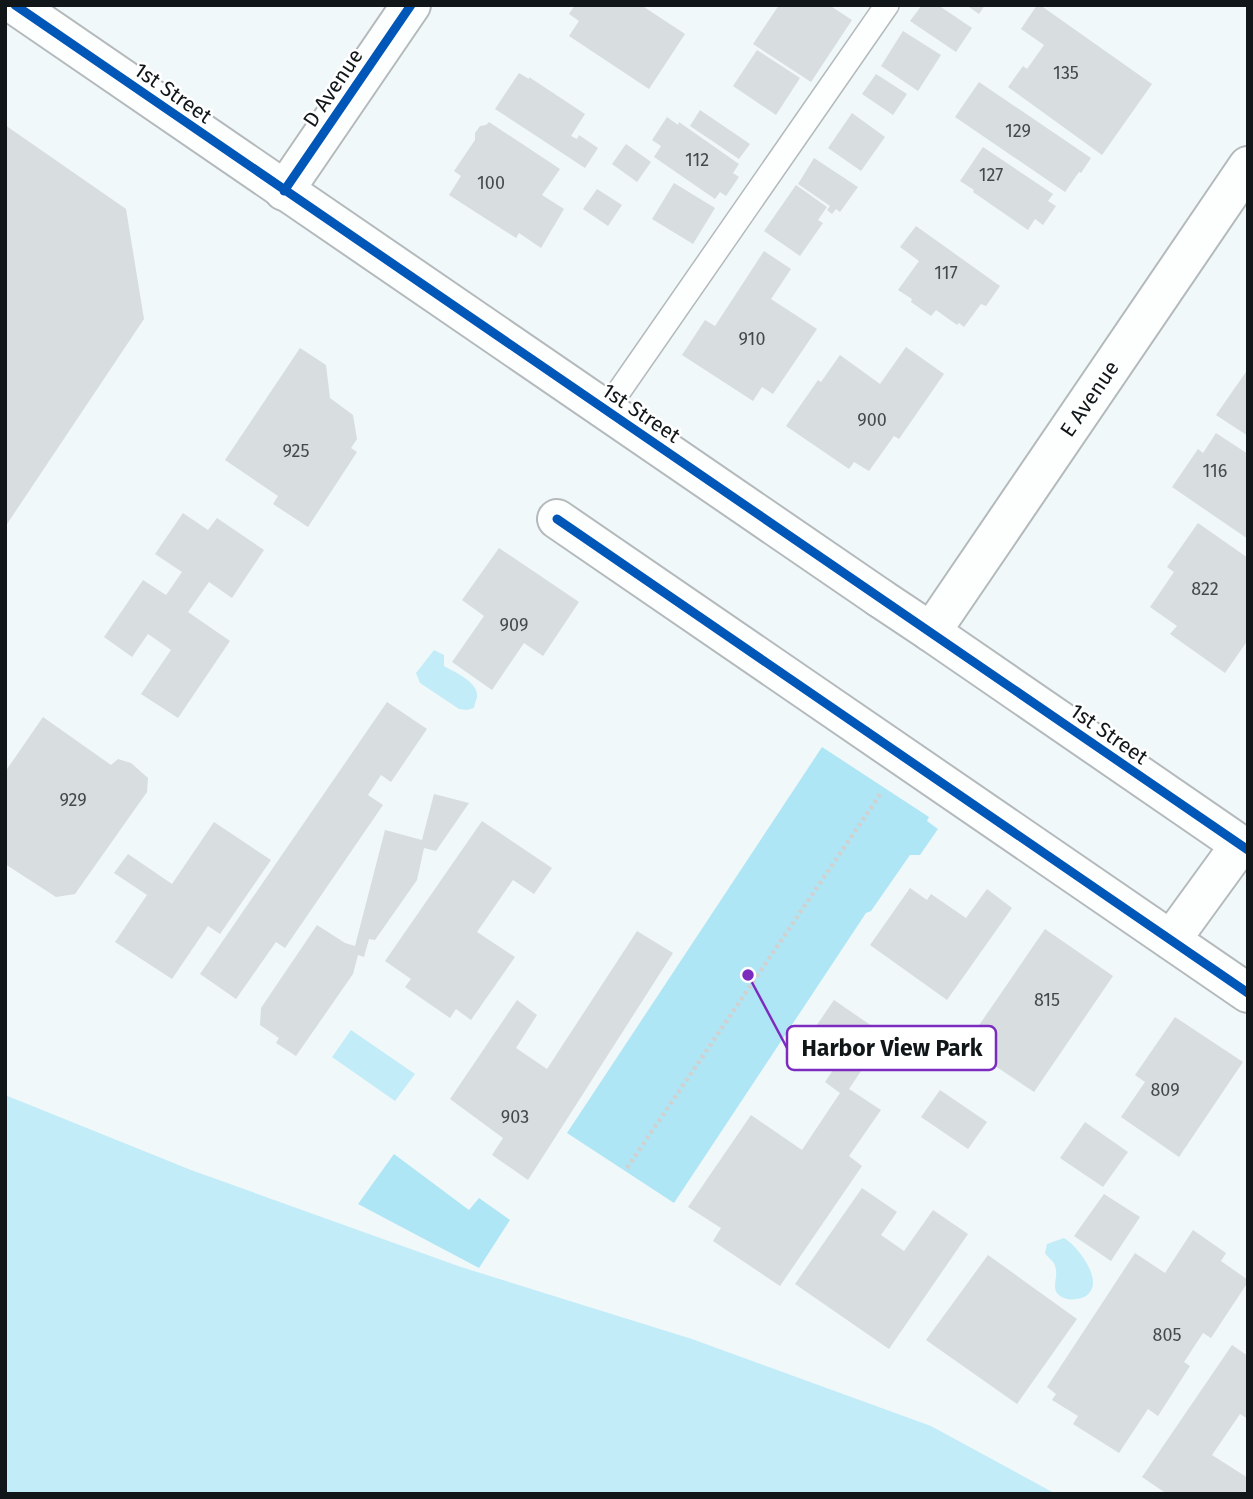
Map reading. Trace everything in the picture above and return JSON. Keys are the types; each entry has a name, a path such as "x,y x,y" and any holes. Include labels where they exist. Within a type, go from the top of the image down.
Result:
{"street":[{"name":"1st Street","path":"15,5 880,598 1245,843 1171,940"},
{"name":"D Avenue","path":"284,191 411,5"},
{"name":"E Avenue","path":"931,632 1248,166"},
{"path":"557,519 1248,993"}],"lane":[{"path":"606,410 887,5"}],"path":[{"path":"627,1168 906,758"}],"shaded area":[{"path":"434,650 444,655 444,666 465,678 474,687 477,697 474,708 459,709 420,683 416,673"},
{"path":"822,747 929,817 927,821 938,829 920,855 910,855 871,911 866,913 674,1203 567,1133"},
{"path":"351,1030 415,1074 395,1101 332,1057"},
{"path":"5,1095 191,1170 461,1267 692,1339 931,1426 1056,1494 5,1494"},
{"path":"394,1154 469,1210 479,1198 510,1220 479,1268 358,1204"},
{"path":"1064,1238 1083,1257 1092,1275 1091,1291 1084,1297 1067,1299 1055,1289 1055,1266 1045,1253 1047,1244"}],"building":[{"path":"575,5 641,5 685,34 649,89 569,36 579,21 569,14"},
{"path":"779,5 829,5 852,20 811,82 753,44"},
{"path":"922,5 938,5 972,28 956,52 910,21"},
{"path":"966,5 985,5 979,14"},
{"path":"1037,5 1152,84 1102,155 1008,87 1023,66 1027,69 1044,45 1021,29"},
{"path":"903,31 941,55 918,91 881,66"},
{"path":"757,50 800,78 776,115 733,86"},
{"path":"519,73 585,114 571,136 577,139 579,135 598,148 585,168 495,109"},
{"path":"876,74 907,94 893,115 862,94"},
{"path":"979,82 1091,158 1065,192 955,117"},
{"path":"700,110 750,144 739,159 690,126"},
{"path":"852,113 885,137 861,171 828,148"},
{"path":"667,117 678,125 679,122 739,164 733,173 739,177 726,196 720,192 715,199 654,157 661,146 652,140"},
{"path":"489,122 560,169 542,195 564,209 541,248 519,233 516,238 449,195 461,176 454,171 475,140 475,133 480,126"},
{"path":"5,125 126,209 144,319 5,527"},
{"path":"626,144 651,162 637,182 612,164"},
{"path":"983,147 1053,194 1048,201 1056,206 1043,225 1035,219 1028,230 960,181"},
{"path":"814,158 858,187 840,212 836,209 832,214 827,210 830,206 798,184"},
{"path":"674,183 715,208 693,244 652,219"},
{"path":"796,185 827,207 818,220 823,223 800,256 764,231"},
{"path":"597,189 622,205 608,226 583,209"},
{"path":"916,226 1000,286 986,306 981,304 964,327 936,310 931,316 898,290 919,261 900,247"},
{"path":"764,251 791,269 771,299 817,329 773,394 762,387 753,401 682,355 705,320 715,326"},
{"path":"906,347 944,374 899,439 894,436 869,471 854,462 849,469 786,426 818,380 821,382 840,355 880,384"},
{"path":"300,348 326,365 330,398 353,415 357,439 351,448 357,452 308,527 273,504 278,496 225,460"},
{"path":"1248,369 1248,436 1216,415"},
{"path":"1216,433 1248,454 1248,539 1172,487 1198,449 1203,453"},
{"path":"183,513 208,530 217,518 264,550 232,598 209,582 188,612 230,641 178,718 141,694 171,650 148,634 132,657 104,637 143,580 166,595 182,572 155,554"},
{"path":"1198,523 1248,558 1248,640 1225,673 1170,634 1177,626 1150,607 1174,572 1167,567"},
{"path":"499,548 579,602 543,656 524,643 492,690 452,662 484,616 462,600"},
{"path":"387,702 427,729 391,782 381,775 368,795 383,805 285,948 276,942 236,999 200,974"},
{"path":"43,717 111,765 118,759 131,763 148,778 147,792 75,894 56,897 5,864 5,772"},
{"path":"434,794 469,803 436,851 424,848 417,880 375,940 369,939 364,957 358,955 353,974 296,1056 276,1043 279,1038 260,1025 261,1008 317,925 345,943 355,946 385,830 422,840"},
{"path":"482,821 552,868 534,894 513,880 477,932 515,957 471,1020 456,1009 450,1018 405,987 411,979 385,961"},
{"path":"214,822 271,860 220,934 208,926 172,979 115,942 147,895 114,873 128,854 172,884"},
{"path":"910,888 927,900 931,894 966,918 987,889 1012,908 947,1000 870,945"},
{"path":"1045,929 1113,976 1034,1092 983,1058 991,1046 973,1034"},
{"path":"637,931 673,953 528,1180 492,1155 503,1138 450,1099 517,1000 537,1015 516,1048 547,1069"},
{"path":"834,1000 885,1035 849,1089 881,1110 849,1156 862,1166 780,1286 713,1241 721,1228 688,1207 751,1115 802,1150 840,1093 825,1082 833,1070 801,1048"},
{"path":"1175,1017 1243,1062 1179,1157 1121,1117 1145,1082 1135,1075"},
{"path":"940,1090 987,1122 968,1149 921,1117"},
{"path":"1085,1122 1128,1152 1103,1187 1060,1158"},
{"path":"862,1188 897,1212 881,1235 904,1251 933,1210 968,1234 889,1349 795,1284"},
{"path":"1104,1194 1140,1217 1111,1261 1074,1236"},
{"path":"1193,1230 1226,1253 1221,1261 1248,1282 1211,1338 1203,1333 1184,1362 1190,1366 1158,1416 1148,1409 1119,1453 1073,1424 1078,1416 1052,1400 1056,1394 1047,1387 1135,1253 1165,1273"},
{"path":"988,1255 1077,1319 1017,1404 926,1340"},
{"path":"1232,1345 1248,1356 1248,1419 1240,1414 1212,1455 1248,1478 1248,1494 1167,1494 1142,1477"}],"cycle path":[{"path":"15,5 1248,850"},
{"path":"284,191 411,5"},
{"path":"557,519 1248,993"}],"place":[{"name":"Harbor View Park","path":"748,975"}]}
